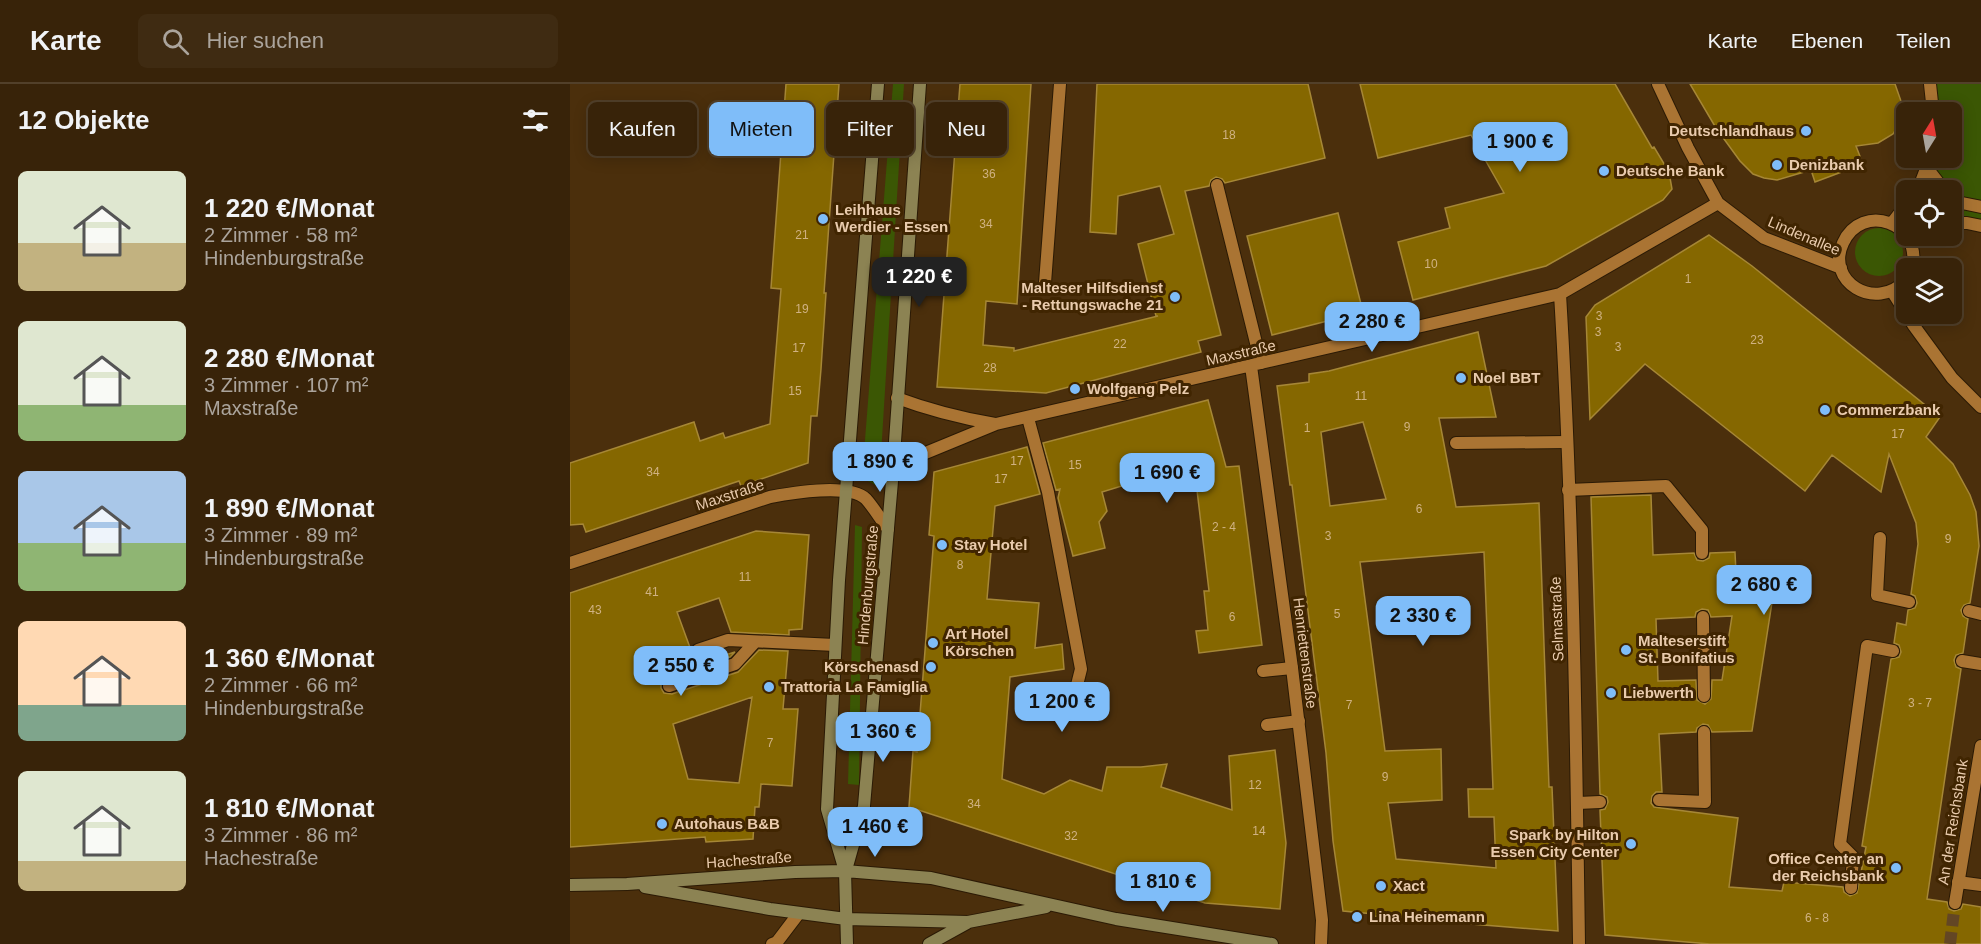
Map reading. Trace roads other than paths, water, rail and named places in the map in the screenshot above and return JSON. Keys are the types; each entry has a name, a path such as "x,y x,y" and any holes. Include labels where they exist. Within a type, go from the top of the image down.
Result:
{"main road":[{"name":"Hindenburgstraße","path":"847,944 845,871 827,809 835,645 878,84"},
{"name":"Hindenburgstraße","path":"845,871 864,806 893,470 920,84"},
{"name":"Hachestraße","path":"570,885 627,884 779,872 845,871 931,878 1050,906 1183,931 1272,944"},
{"name":"Hachestraße","path":"627,884 846,919 968,922 1050,906"},
{"path":"929,944 968,922"}],"street":[{"path":"1045,283 1060,84"},
{"name":"Lindenallee","path":"1658,84 1688,148 1718,203 1764,238 1841,268"},
{"path":"1930,84 1932,102"},
{"name":"Henriettenstraße","path":"1217,184 1256,365 1322,920 1321,944"},
{"name":"Maxstraße","path":"893,470 923,454 996,424 1560,294 1718,203"},
{"path":"1962,203 1981,207"},
{"path":"1892,223 1896,218"},
{"path":"1896,226 1880,220 1868,221 1857,226 1842,244 1840,256 1841,268 1856,288 1868,294 1880,295 1896,288"},
{"path":"1962,223 1981,226"},
{"path":"1892,291 1952,378 1981,406"},
{"name":"Selmastraße","path":"1560,294 1578,803 1580,944"},
{"name":"Maxstraße","path":"897,398 960,418 996,424"},
{"path":"1028,418 1048,492 1081,669 1070,713"},
{"path":"1456,443 1566,442"},
{"path":"1568,490 1666,486 1702,530 1702,553"},
{"name":"Maxstraße","path":"570,563 770,497 804,490 846,492 864,497 888,530"},
{"path":"1880,538 1877,595 1909,602"},
{"path":"1703,617 1704,696"},
{"path":"698,650 728,639 835,645"},
{"path":"669,686 735,664 755,642"},
{"path":"1851,888 1853,857 1840,844 1867,646 1893,651"},
{"path":"1962,661 1981,663"},
{"path":"1263,671 1292,668"},
{"path":"1267,725 1299,722"},
{"path":"1659,800 1705,802 1704,732"},
{"name":"An der Reichsbank","path":"1955,903 1981,751"},
{"path":"1578,803 1600,802"},
{"path":"1958,882 1981,885"},
{"path":"772,944 777,942 799,912"}],"tunnel":[{"path":"1950,944 1955,903"}],"place":[{"name":"Deutschlandhaus","path":"1806,131"},
{"name":"Denizbank","path":"1777,165"},
{"name":"Deutsche Bank","path":"1604,171"},
{"name":"Leihhaus Werdier - Essen","path":"823,219"},
{"name":"Malteser Hilfsdienst - Rettungswache 21","path":"1175,297"},
{"name":"Noel BBT","path":"1461,378"},
{"name":"Wolfgang Pelz","path":"1075,389"},
{"name":"Commerzbank","path":"1825,410"},
{"name":"Stay Hotel","path":"942,545"},
{"name":"Art Hotel Körschen","path":"933,643"},
{"name":"Malteserstift St. Bonifatius","path":"1626,650"},
{"name":"Körschenasd","path":"931,667"},
{"name":"Trattoria La Famiglia","path":"769,687"},
{"name":"Liebwerth","path":"1611,693"},
{"name":"Autohaus B&B","path":"662,824"},
{"name":"Spark by Hilton Essen City Center","path":"1631,844"},
{"name":"Office Center an der Reichsbank","path":"1896,868"},
{"name":"Xact","path":"1381,886"},
{"name":"Lina Heinemann","path":"1357,917"}]}
